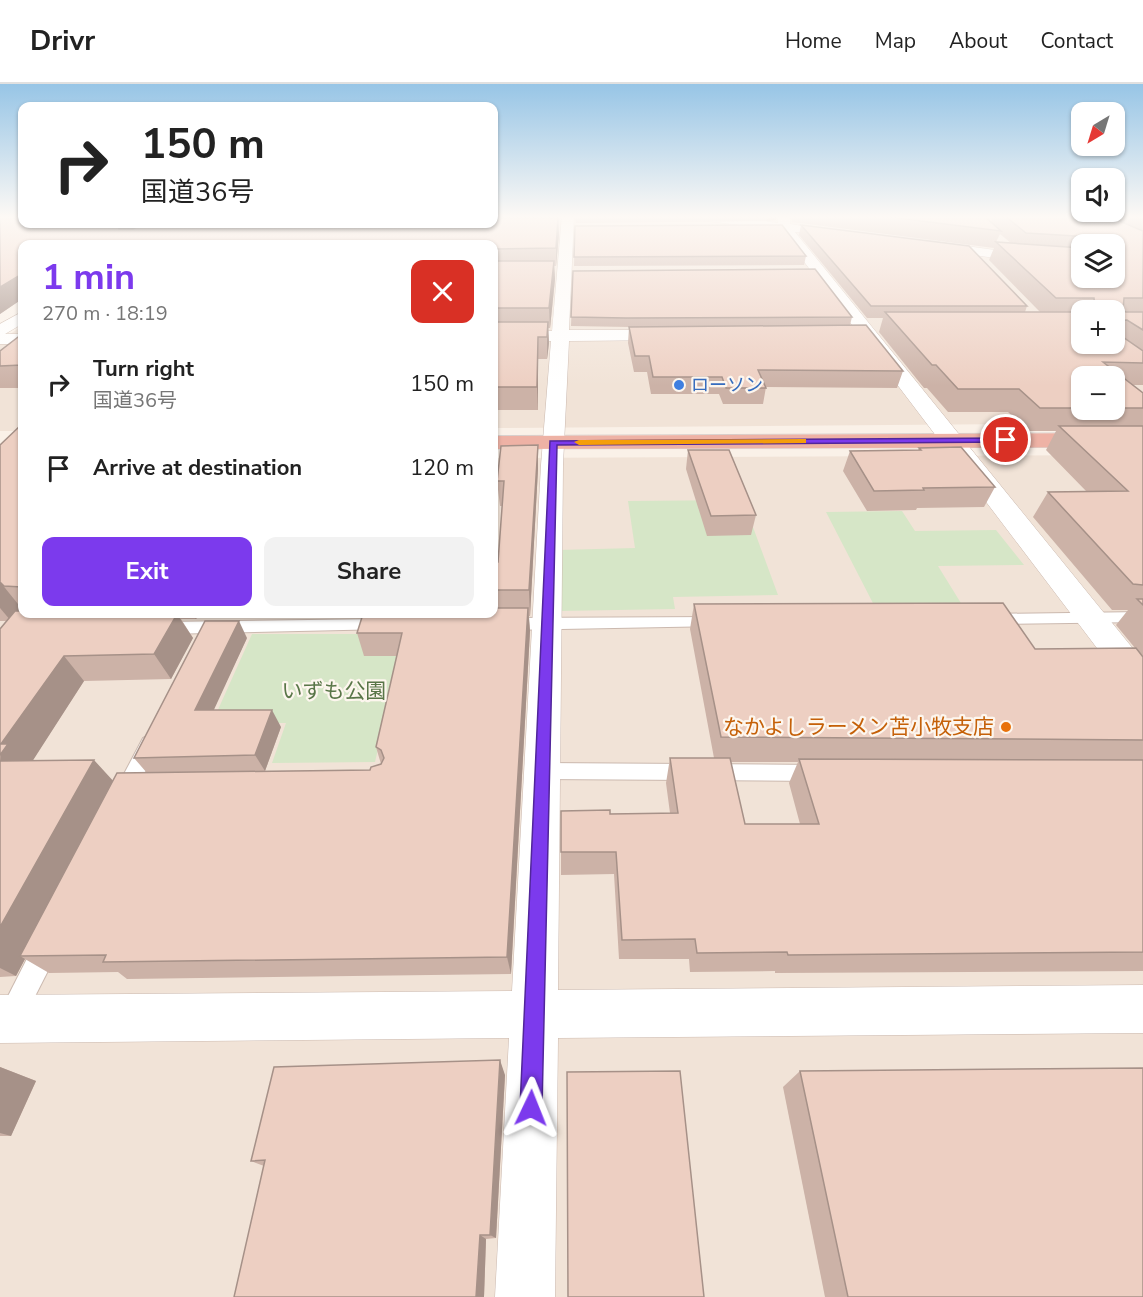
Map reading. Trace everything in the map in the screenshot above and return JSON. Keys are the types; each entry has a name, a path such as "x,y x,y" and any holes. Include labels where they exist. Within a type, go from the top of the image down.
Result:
{"highway":[{"path":"498,443 1143,440"}],"street":[{"path":"525,1297 553,442 564,273"},
{"path":"820,273 1143,684"},
{"path":"0,332 18,320"},
{"path":"498,336 690,334"},
{"path":"0,339 18,339"},
{"path":"5,1019 1143,1009"}],"lane":[{"path":"973,619 1143,617"},
{"path":"489,624 736,621"},
{"path":"147,628 208,623 396,625"},
{"path":"199,648 208,623"},
{"path":"112,817 161,722"},
{"path":"542,771 837,773"},
{"path":"129,785 153,784"},
{"path":"5,1019 58,923"}],"shaded area":[{"path":"498,273 1071,273 1071,288 1125,288 1125,273 1143,273 1143,423 498,428"},
{"path":"18,329 18,431 0,431 0,341"},
{"path":"1143,455 1143,1297 0,1297 0,461 18,460 18,618 498,618 498,458"}],"green space":[{"path":"743,500 778,595 673,597 675,609 559,611 558,550 635,548 628,501"},
{"path":"902,511 915,531 996,530 1024,565 938,566 964,608 876,609 826,512"},
{"name":"いずも公園","path":"252,634 405,634 375,762 272,763 286,723 212,723"}],"building":[{"path":"0,273 18,273 18,276 0,287"},
{"path":"498,273 553,273 549,308 498,308"},
{"path":"573,273 818,273 852,317 626,318 571,317"},
{"path":"842,273 995,273 1027,306 871,306"},
{"path":"1029,273 1071,273 1071,288 1125,288 1125,273 1143,273 1143,298 1094,300 1094,298 1056,298"},
{"path":"1125,311 1143,312 1143,330 1125,320"},
{"path":"885,312 1071,312 1071,354 1125,354 1125,339 1143,351 1143,363 1103,362 1108,366 1071,366 1071,408 1040,408 1019,389 958,389 936,365 932,365"},
{"path":"498,322 548,322 547,337 538,337 537,387 498,387"},
{"path":"866,325 903,371 758,370 766,388 726,388 722,377 653,377 649,356 635,356 629,327"},
{"path":"18,337 18,365 0,366 0,351"},
{"path":"1125,379 1143,393 1143,408 1125,408"},
{"path":"1059,426 1143,426 1143,585 1133,584 1048,492 1128,491"},
{"path":"18,428 18,587 0,584 0,445"},
{"path":"538,445 529,590 498,590 504,481 498,481 501,446"},
{"path":"961,447 995,487 874,491 850,451 921,450 919,448"},
{"path":"688,450 729,450 756,515 711,516"},
{"path":"1003,603 1035,649 1136,648 1143,657 1143,740 721,737 694,604"},
{"path":"498,608 528,608 507,957 103,962 106,955 20,956 117,773 370,770 371,767 381,764 384,758 381,750 376,747 402,633 357,633 362,618 498,618"},
{"path":"15,611 18,611 18,618 175,618 154,654 64,656 1,744 8,744 0,755 0,629"},
{"path":"205,621 239,621 195,710 272,710 255,755 134,758"},
{"path":"670,758 730,758 745,824 819,824 799,759 1143,760 1143,952 788,955 787,952 697,953 695,939 622,940 616,852 561,852 561,811 610,810 610,814 678,813"},
{"path":"94,760 0,927 0,761"},
{"path":"500,1060 490,1235 480,1235 476,1297 234,1297 265,1160 251,1161 274,1067"},
{"path":"1143,1068 1143,1297 848,1297 800,1071"},
{"path":"680,1071 704,1297 568,1297 567,1072"}],"slow traffic":[{"path":"579,442 803,441"}],"place":[{"name":"ローソン","path":"679,385"},
{"name":"なかよしラーメン苫小牧支店","path":"1006,727"}],"route":[{"path":"531,1108 553,442 1006,440"}]}
